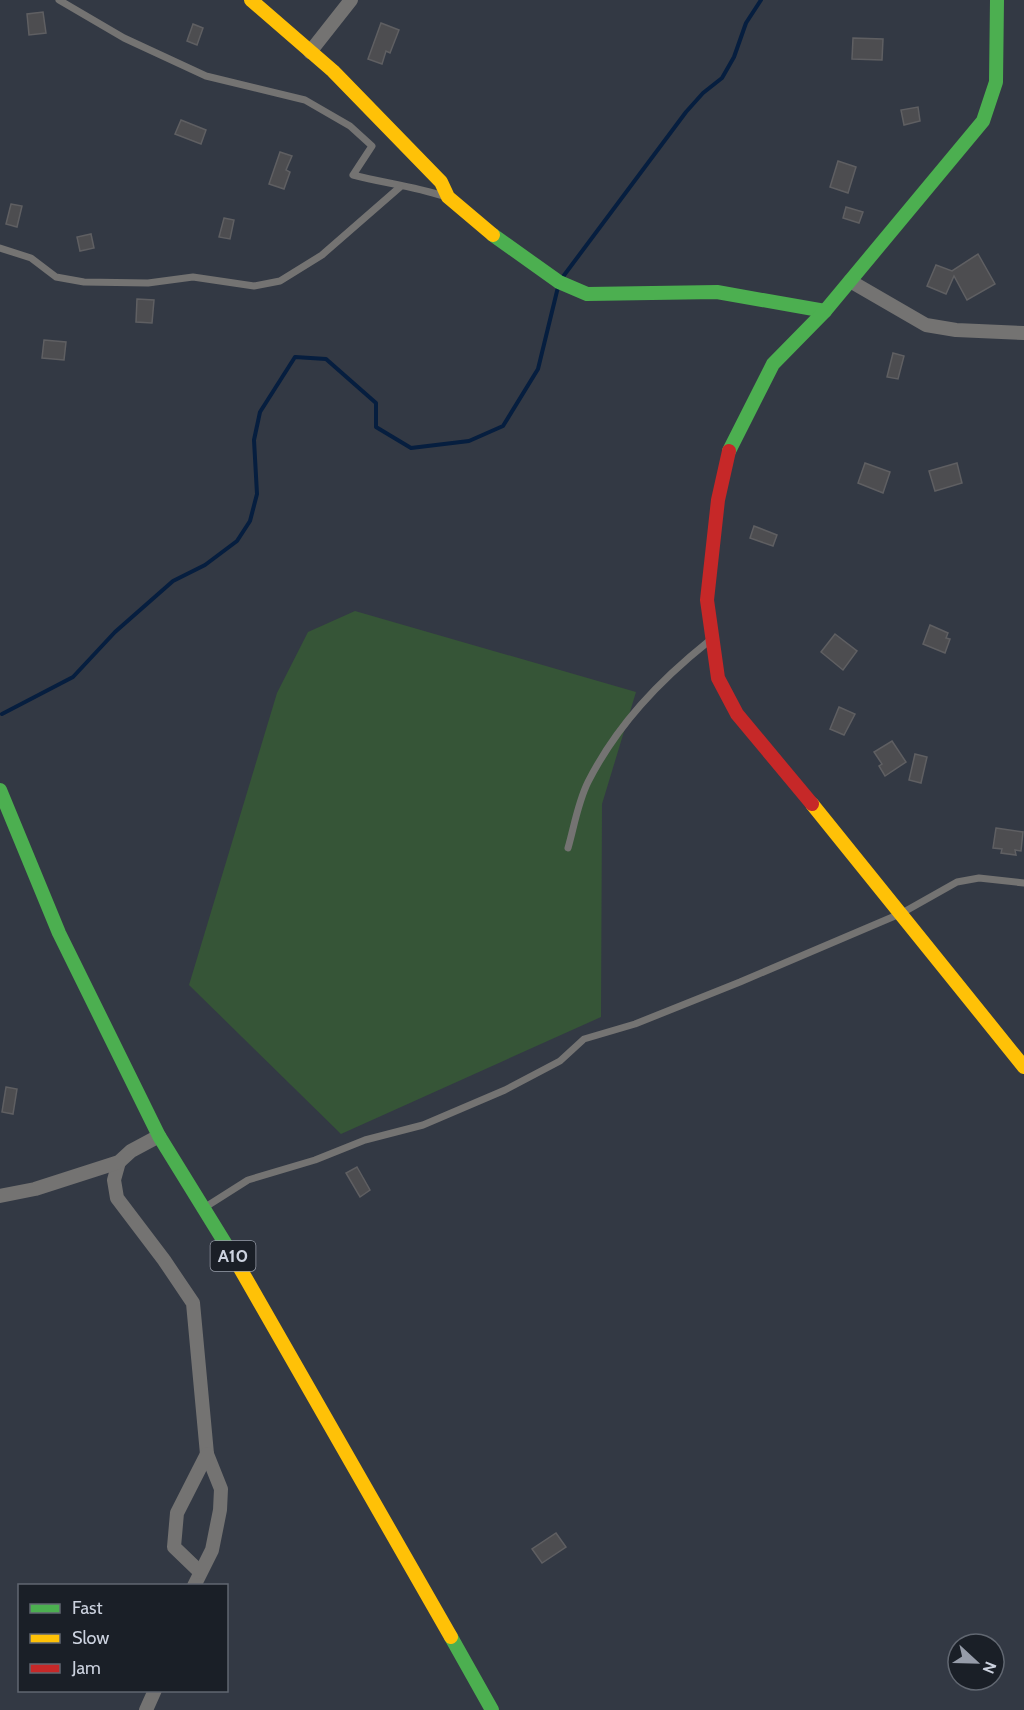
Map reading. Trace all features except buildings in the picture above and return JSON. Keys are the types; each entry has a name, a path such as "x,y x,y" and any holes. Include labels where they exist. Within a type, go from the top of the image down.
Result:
{"street":[{"path":"251,0 333,71 441,182 448,197 493,235 560,282 587,294 717,292 825,311"},
{"path":"310,52 351,0"},
{"path":"997,0 996,82 983,121 825,311 773,364 731,444 718,500 707,600 718,678 737,714 902,913 1024,1067"},
{"path":"850,281 926,325 956,330 1024,333"},
{"name":"A10","path":"0,790 59,933 159,1136 205,1207 492,1710"},
{"path":"0,1196 35,1190 119,1162 130,1151 159,1136"},
{"path":"119,1162 114,1180 117,1198 193,1303 207,1454 221,1489 220,1510 212,1550 195,1584"},
{"path":"200,1572 174,1547 177,1513 207,1454"},
{"path":"146,1710 154,1692"}],"lane":[{"path":"59,0 124,38 206,76 304,100 350,126 372,146 353,175 400,187 417,187 448,197"},
{"path":"0,248 31,258 56,277 84,282 148,283 193,277 254,286 280,281 321,255 400,187"},
{"path":"568,848 587,784 627,718 668,674 711,639"},
{"path":"205,1207 248,1180 315,1161 365,1140 423,1125 505,1090 560,1061 584,1039 635,1024 902,913 967,879 1024,884"}],"green space":[{"path":"355,611 636,692 602,804 601,1017 341,1134 189,985 277,693 308,632"}],"waterway":[{"path":"562,278 686,112 703,93 722,78 734,57 746,23 761,0"},
{"path":"2,714 73,677 115,632 173,581 205,565 237,541 250,521 257,494 254,440 260,412 295,357 326,359 376,403 376,427 411,448 469,441 503,426 538,369 558,287"}],"traffic: fast":[{"path":"729,451 773,364 825,311 983,121 996,82 997,0"},
{"path":"493,235 559,282 587,294 717,292 825,311"},
{"path":"0,790 59,933 159,1136 233,1256"},
{"path":"451,1637 492,1710"}],"traffic: slow":[{"path":"251,0 333,71 441,182 448,197 493,235"},
{"path":"812,804 1024,1067"},
{"path":"233,1256 451,1637"}],"traffic: jam":[{"path":"729,451 718,500 707,600 718,678 737,714 812,804"}]}
